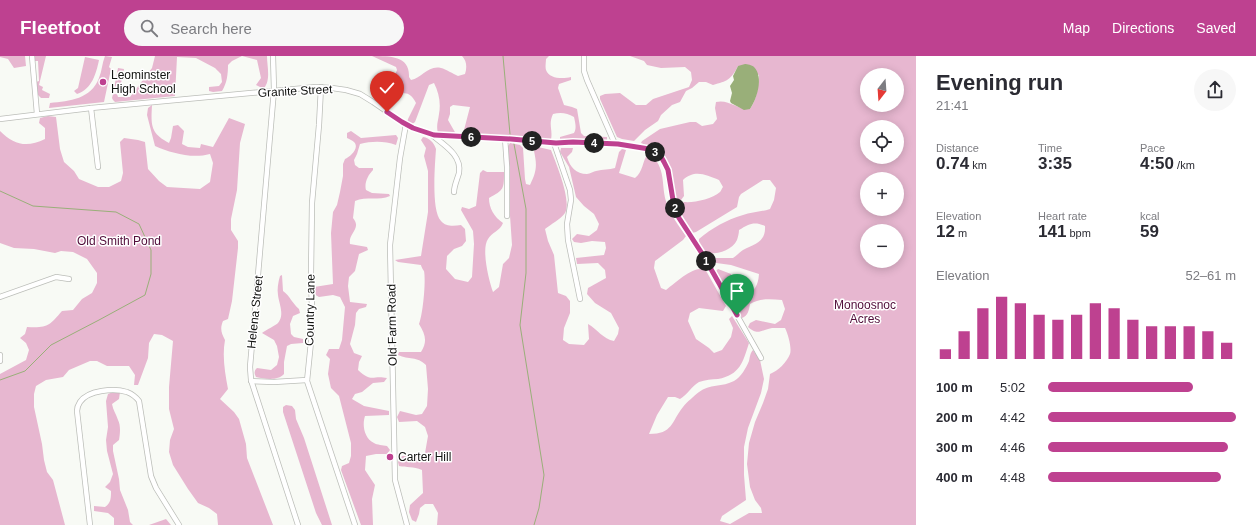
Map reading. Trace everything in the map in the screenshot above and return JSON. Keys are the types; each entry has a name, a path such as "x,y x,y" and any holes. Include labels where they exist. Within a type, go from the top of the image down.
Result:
{"street":[{"path":"32,56 37,114"},
{"name":"Helena Street","path":"273,56 274,91 250,367 251,381 298,525"},
{"path":"584,56 584,71 587,80 615,144"},
{"name":"Granite Street","path":"0,119 91,108 321,87 346,90 360,94 406,124 431,134 449,137 505,138 554,143 615,144 649,149 660,155 668,170 674,206 761,358"},
{"name":"Country Lane","path":"321,87 312,203 312,311 307,380 355,525"},
{"path":"91,108 98,167"},
{"name":"Old Farm Road","path":"406,124 400,158 390,246 395,480 407,525"},
{"path":"431,134 448,147 458,162 459,172 454,192"},
{"path":"505,138 507,166 507,216"},
{"path":"554,143 570,190 571,200 567,224 568,240 580,299"},
{"path":"0,297 56,277 69,279"},
{"path":"0,355 0,361"},
{"path":"251,381 274,382 307,380"},
{"path":"90,525 76,411 80,402 87,396 108,390 128,392 135,396 139,401 151,476 156,488 179,525"}],"green space":[{"path":"0,56 25,56 26,66 14,68 8,59"},
{"path":"34,56 46,56 39,85 43,87 42,90 50,94 49,98 41,98 37,94 36,82 39,81 38,61 34,61"},
{"path":"105,56 112,57 109,67 111,69 104,102 49,108 50,103 79,98 91,90 99,78"},
{"path":"155,56 242,56 232,61 228,65 227,78 222,91 209,91 209,87 219,86 222,82 221,74 215,68 196,58 177,57 175,96 115,102 112,98 113,94 117,94 118,97 130,97 152,68"},
{"path":"242,56 267,56 268,77 264,88 256,85 261,78 257,60"},
{"path":"372,56 386,56 403,61 406,65 411,80 432,68 443,69 458,76 465,74 466,65 462,56 549,56 546,59 546,69 550,75 557,78 571,77 571,80 559,84 558,88 564,105 577,109 581,133 584,136 607,137 607,140 560,139 560,137 574,133 576,127 574,117 561,113 553,114 551,121 551,140 467,134 464,130 470,107 453,105 450,107 448,120 456,134 438,133 437,126 440,102 434,83 429,85 415,122 411,125 407,123 416,103 409,94 401,94 386,107 383,106 383,102 397,70 396,67"},
{"name":"Monoosnoc Acres","path":"630,56 916,56 916,525 437,525 438,513 433,504 425,504 420,508 416,522 412,520 409,512 410,505 423,493 422,470 399,466 398,462 402,456 425,453 428,436 425,427 417,421 399,422 397,417 400,411 416,415 422,414 427,406 428,389 426,365 419,360 398,355 399,352 421,352 423,348 425,338 419,324 423,305 425,276 421,265 398,262 395,260 421,256 428,212 428,171 424,156 426,148 421,140 423,137 428,138 436,149 434,187 438,216 445,224 453,226 461,225 465,229 466,241 462,246 454,249 447,256 446,269 455,279 468,282 472,277 474,244 473,231 461,210 462,207 469,209 476,206 480,173 483,170 487,172 504,172 504,182 502,188 498,193 489,198 493,212 503,223 500,228 488,239 485,250 486,265 493,292 499,287 503,264 509,258 512,245 509,201 508,146 510,143 520,145 523,148 525,179 526,184 530,185 536,168 534,151 538,147 551,150 565,191 567,207 565,213 558,220 545,229 554,255 558,293 566,296 570,301 570,313 564,328 563,340 569,344 584,345 589,339 588,324 603,336 614,341 618,334 619,328 611,313 595,303 587,294 588,288 606,278 605,270 598,263 577,264 576,258 604,255 606,248 605,242 592,241 581,243 574,242 572,239 577,234 589,236 597,230 599,224 594,214 576,197 569,167 560,152 561,148 573,148 572,152 567,157 568,161 574,169 583,174 615,168 619,152 622,149 626,150 619,173 635,178 640,173 648,153 654,158 661,171 665,197 669,208 675,221 686,236 683,240 655,261 654,268 661,288 666,290 689,273 695,270 705,269 726,306 723,311 699,308 690,313 688,321 696,339 714,353 722,350 731,337 733,328 729,319 732,316 749,343 740,367 736,371 725,377 699,382 680,399 668,397 657,415 649,434 663,432 667,429 685,405 703,389 730,383 737,379 745,369 753,350 760,360 764,379 761,393 748,428 744,447 746,500 722,516 720,521 730,524 749,513 762,513 750,487 747,464 749,443 755,422 768,389 770,374 776,371 789,357 790,348 785,328 772,328 757,332 748,327 750,323 756,320 775,324 781,320 785,309 782,300 761,300 750,304 749,311 742,318 716,271 718,269 731,274 732,291 735,297 745,297 751,292 757,285 759,274 731,265 709,262 708,260 714,258 733,258 743,250 762,239 764,236 765,226 755,223 739,230 735,244 718,253 705,253 699,243 699,239 709,231 731,219 770,209 774,200 776,188 770,180 763,180 741,194 737,207 692,233 684,220 680,205 684,202 708,199 720,192 723,187 719,180 710,176 701,174 692,175 683,180 684,196 681,200 677,201 669,166 666,160 661,154 641,143 660,129 690,122 696,122 702,126 713,124 717,119 715,108 716,102 721,101 741,108 750,109 756,97 759,75 738,66 731,77 722,82 713,85 706,82 699,82 686,91 680,102 672,105 661,115 658,121 645,130 634,141 622,139 617,137 600,96 605,94 620,93 636,105 646,105 653,99 689,87 692,80 691,72 685,67 661,68 647,65 644,61"},
{"path":"85,57 99,60 95,76 90,85 82,92 77,94 74,91 78,88"},
{"path":"118,68 124,69 120,88 116,90 114,88"},
{"name":"Old Smith Pond","path":"152,105 152,123 158,136 169,143 173,126 178,125 184,131 182,144 188,147 200,148 201,144 213,147 229,118 245,124 240,143 237,190 231,219 231,230 238,241 232,301 228,319 223,321 221,328 225,340 224,358 228,389 220,399 239,419 246,444 247,458 273,525 218,525 217,514 198,503 173,465 169,452 170,440 174,429 169,409 169,387 173,341 162,335 154,334 149,343 148,358 138,385 134,385 135,375 129,366 107,366 97,361 90,361 69,370 63,377 46,380 36,386 34,394 34,407 44,460 47,472 53,480 65,525 0,525 0,374 26,360 29,350 26,343 20,338 25,334 27,327 40,327 48,325 62,311 73,310 82,299 92,293 97,283 97,273 87,259 73,252 61,251 55,253 34,249 14,248 0,243 0,131 5,136 16,142 21,144 32,144 45,139 45,128 39,123 40,118 48,116 56,117 60,149 64,162 74,171 79,179 98,187 109,187 121,181 123,173 120,142 124,138 145,142 148,169 159,181 167,187 200,189 210,182 213,163 210,154 189,156 155,146 147,115 148,108"},
{"path":"351,131 361,138 396,135 398,138 396,145 378,142 360,144 354,160 355,165 359,168 373,168 366,182 366,190 372,193 389,194 390,196 355,201 353,218 356,225 350,240 350,244 367,247 368,250 359,254 355,271 349,277 348,286 350,302 367,304 366,307 359,309 356,313 355,325 350,344 354,353 362,356 359,362 358,370 366,376 372,378 387,378 384,382 373,383 362,392 355,394 352,399 364,406 389,411 389,415 365,416 364,420 364,427 368,438 375,444 387,446 390,450 387,454 366,456 365,470 375,485 372,499 373,525 361,525 341,470 342,466 349,463 351,456 351,443 339,396 331,388 328,374 330,359 326,355 329,349 339,349 342,340 345,307 340,297 333,295 319,297 314,294 314,287 333,284 331,233 333,212 337,205 340,192 343,176 343,164 345,159 352,154 356,147 354,142 347,138 347,133"},
{"path":"282,275 283,291 299,309 300,313 293,316 290,324 291,334 294,337 303,339 303,343 291,344 287,346 284,362 284,374 278,378 271,379 256,377 255,370 257,368 271,370 277,365 279,357 277,346 274,340 262,333 277,324 280,320 281,309 278,295 278,284 280,276"},
{"path":"120,392 119,399 112,404 119,422 120,430 119,440 113,445 113,451 120,490 128,510 130,522 133,525 114,525 114,518 108,513 94,511 94,506 105,507 110,502 111,498 111,491 105,487 110,482 113,474 107,451 106,440 108,427 106,401 108,394"},
{"path":"286,405 292,406 295,410 296,419 304,438 332,525 322,525 316,513 283,412 283,407"},
{"path":"166,519 171,525 149,525"}],"shaded area":[{"path":"745,64 754,67 759,76 759,82 753,105 750,109 744,110 731,103 732,93 730,86 734,80 733,76 738,66"}],"waterway":[{"path":"503,56 510,134"},
{"path":"514,144 526,209 526,273 520,325 544,475 539,508 534,525"},
{"path":"0,191 33,206 116,212 139,224 151,250 151,274 145,295 51,345 25,371 0,380"}],"place":[{"name":"Leominster High School","path":"103,82"},
{"name":"Carter Hill","path":"390,457"}],"route":[{"path":"387,112 413,128 434,135 556,143 573,142 618,144 649,149 660,155 668,170 674,206 679,218 703,255 737,315"}]}
